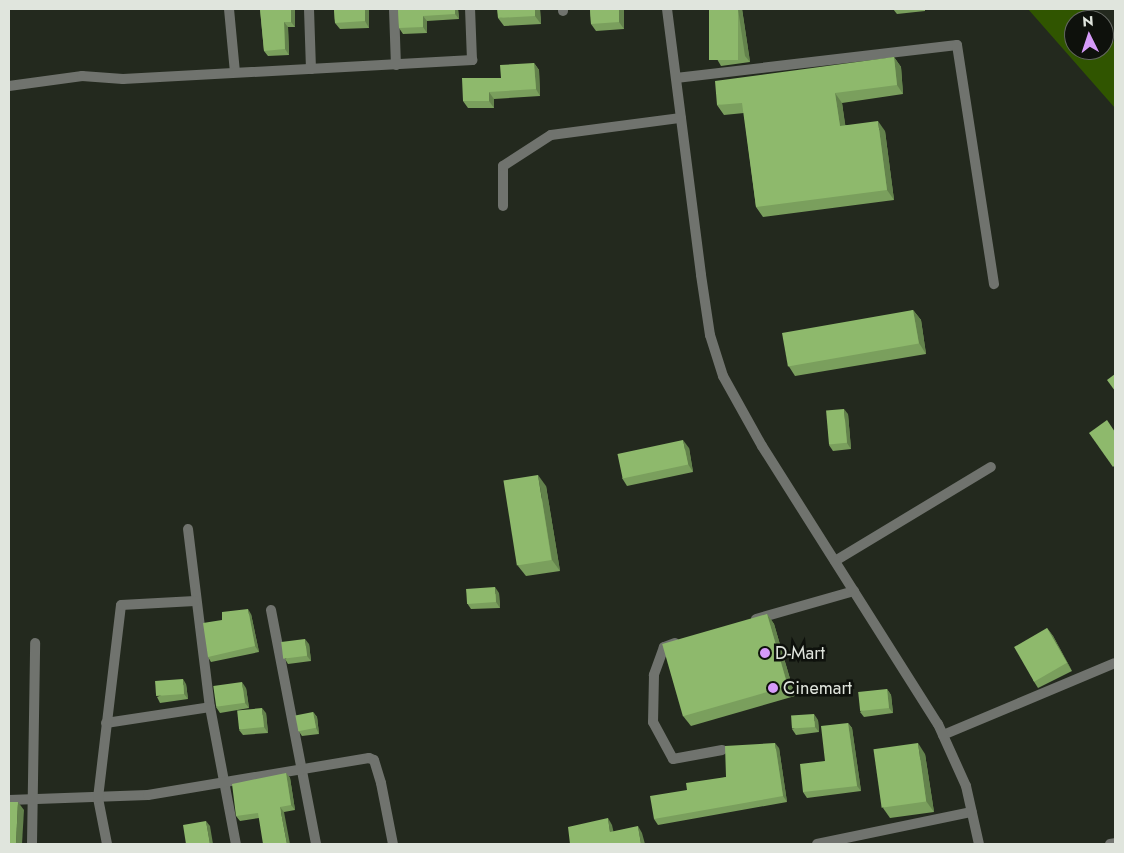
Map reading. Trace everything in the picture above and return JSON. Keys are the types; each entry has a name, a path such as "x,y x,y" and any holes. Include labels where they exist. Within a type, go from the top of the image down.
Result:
{"street":[{"path":"229,9 235,72"},
{"path":"309,9 311,69"},
{"path":"394,9 396,65"},
{"path":"9,86 82,76 123,80 235,72 472,60 470,9"},
{"path":"667,9 710,335 723,376 943,735 966,786 979,844"},
{"path":"676,78 957,44 994,284"},
{"path":"503,206 503,166 551,135 681,118"},
{"path":"835,561 991,466"},
{"path":"188,529 195,602 210,707 227,783 236,844"},
{"path":"740,624 854,590"},
{"path":"106,844 98,798 122,604 195,602"},
{"path":"271,610 316,844"},
{"path":"683,641 664,647 654,675 653,722 673,759 722,750"},
{"path":"32,844 35,643"},
{"path":"943,735 1115,663"},
{"path":"106,723 210,707"},
{"path":"9,800 34,802 98,798 227,783 357,758 374,760 393,844"},
{"path":"817,844 972,812"},
{"path":"1110,844 1115,843"}],"shaded area":[{"path":"1028,9 1084,10 1064,10 1064,50"},
{"path":"1114,42 1115,43 1115,108 1073,60 1114,60"}],"building":[{"path":"260,9 291,9 291,22 284,22 285,49 264,51"},
{"path":"334,9 365,9 365,21 335,23"},
{"path":"398,9 455,9 455,14 423,16 423,27 399,28"},
{"path":"497,9 535,9 535,16 498,18"},
{"path":"590,9 619,9 619,22 591,24"},
{"path":"709,9 738,9 738,60 709,60"},
{"path":"894,57 897,85 835,93 840,126 878,121 887,190 756,207 742,103 717,105 715,81"},
{"path":"534,63 536,89 489,92 489,101 463,101 462,78 501,78 500,65"},
{"path":"913,310 919,343 788,367 782,333"},
{"path":"1115,374 1115,391 1107,380"},
{"path":"844,409 847,443 829,444 826,411"},
{"path":"1107,420 1115,432 1115,465 1113,467 1089,433"},
{"path":"683,440 688,464 623,478 617,454"},
{"path":"538,475 551,560 517,565 503,480"},
{"path":"495,587 496,602 467,604 466,589"},
{"path":"248,609 255,646 208,657 203,623 222,620 222,612"},
{"path":"767,614 788,686 683,716 662,644"},
{"path":"1047,628 1067,663 1034,682 1014,647"},
{"path":"305,639 307,656 283,659 281,642"},
{"path":"183,679 184,694 156,696 155,681"},
{"path":"242,682 245,703 216,707 213,686"},
{"path":"887,689 889,708 860,711 858,692"},
{"path":"262,708 264,727 239,730 237,711"},
{"path":"313,712 316,728 298,731 295,715"},
{"path":"814,714 815,727 792,729 791,716"},
{"path":"848,723 857,786 803,792 800,764 825,761 821,726"},
{"path":"775,743 783,796 654,819 650,796 687,790 686,783 726,777 725,746"},
{"path":"918,743 926,801 882,808 873,749"},
{"path":"286,773 291,805 280,807 287,844 263,844 258,813 236,816 232,784"},
{"path":"9,802 18,802 16,844 9,844"},
{"path":"608,818 610,832 638,826 641,844 570,844 568,827"},
{"path":"206,821 210,844 186,844 183,825"}],"place":[{"name":"D-Mart","path":"765,653"},
{"name":"Cinemart","path":"773,688"}]}
